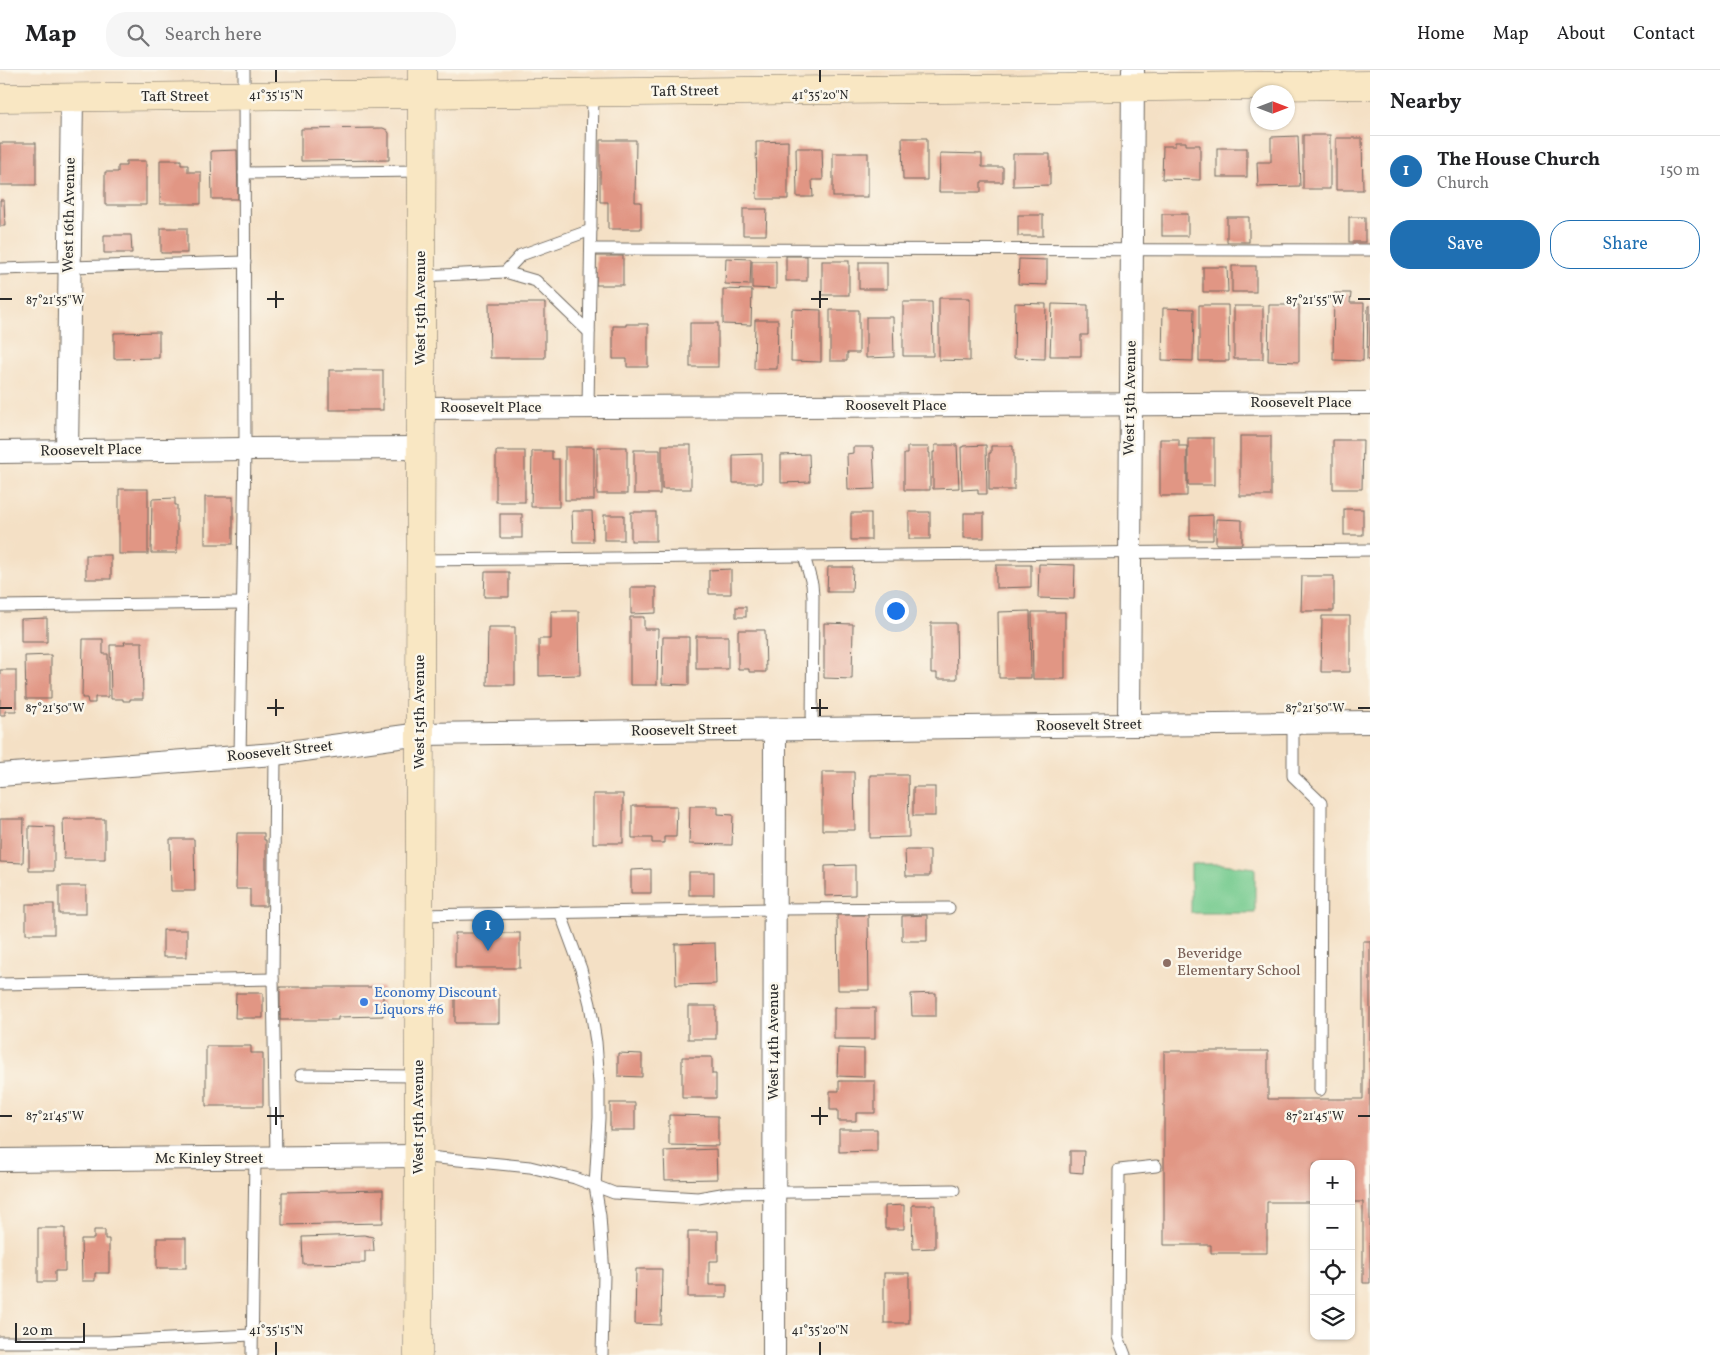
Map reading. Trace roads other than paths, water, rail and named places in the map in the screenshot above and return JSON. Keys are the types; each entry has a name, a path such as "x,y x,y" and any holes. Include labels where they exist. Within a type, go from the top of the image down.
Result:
{"street":[{"name":"Taft Street","path":"0,98 72,98 244,83 422,82 593,93 1134,79 1370,85"},
{"name":"West 13th Avenue","path":"1129,725 1134,79"},
{"name":"West 15th Avenue","path":"418,1355 422,82"},
{"name":"West 16th Avenue","path":"67,452 72,98"},
{"name":"Roosevelt Place","path":"421,408 1370,403"},
{"name":"Roosevelt Place","path":"0,452 421,448"},
{"name":"Roosevelt Street","path":"0,775 275,754 420,734 1370,722"},
{"name":"West 14th Avenue","path":"774,1355 775,730"},
{"name":"Mc Kinley Street","path":"0,1160 418,1156"}],"lane":[{"path":"240,757 245,449 244,83"},
{"path":"588,408 593,93"},
{"path":"244,173 422,171"},
{"path":"505,272 521,254 591,230"},
{"path":"591,249 1370,250"},
{"path":"0,269 245,262"},
{"path":"421,276 505,272 536,281 590,332"},
{"path":"421,560 1370,550"},
{"path":"804,556 812,584 813,596 812,729"},
{"path":"0,606 243,603"},
{"path":"1292,723 1293,776 1321,803 1320,1090"},
{"path":"252,1355 266,1158 273,979 275,754"},
{"path":"420,915 774,908 949,908"},
{"path":"560,912 581,969 590,1004 596,1042 599,1118 595,1186 600,1216 604,1275 602,1355"},
{"path":"0,984 273,979"},
{"path":"301,1075 419,1076"},
{"path":"418,1156 530,1167 575,1178 614,1193 698,1198 727,1193 954,1190"},
{"path":"1125,1355 1118,1337 1119,1170 1156,1166"},
{"path":"0,1342 108,1342 252,1335"}],"place":[{"name":"The House Church","path":"488,951"},
{"name":"Beveridge Elementary School","path":"1167,963"},
{"name":"Economy Discount Liquors #6","path":"364,1002"}]}
